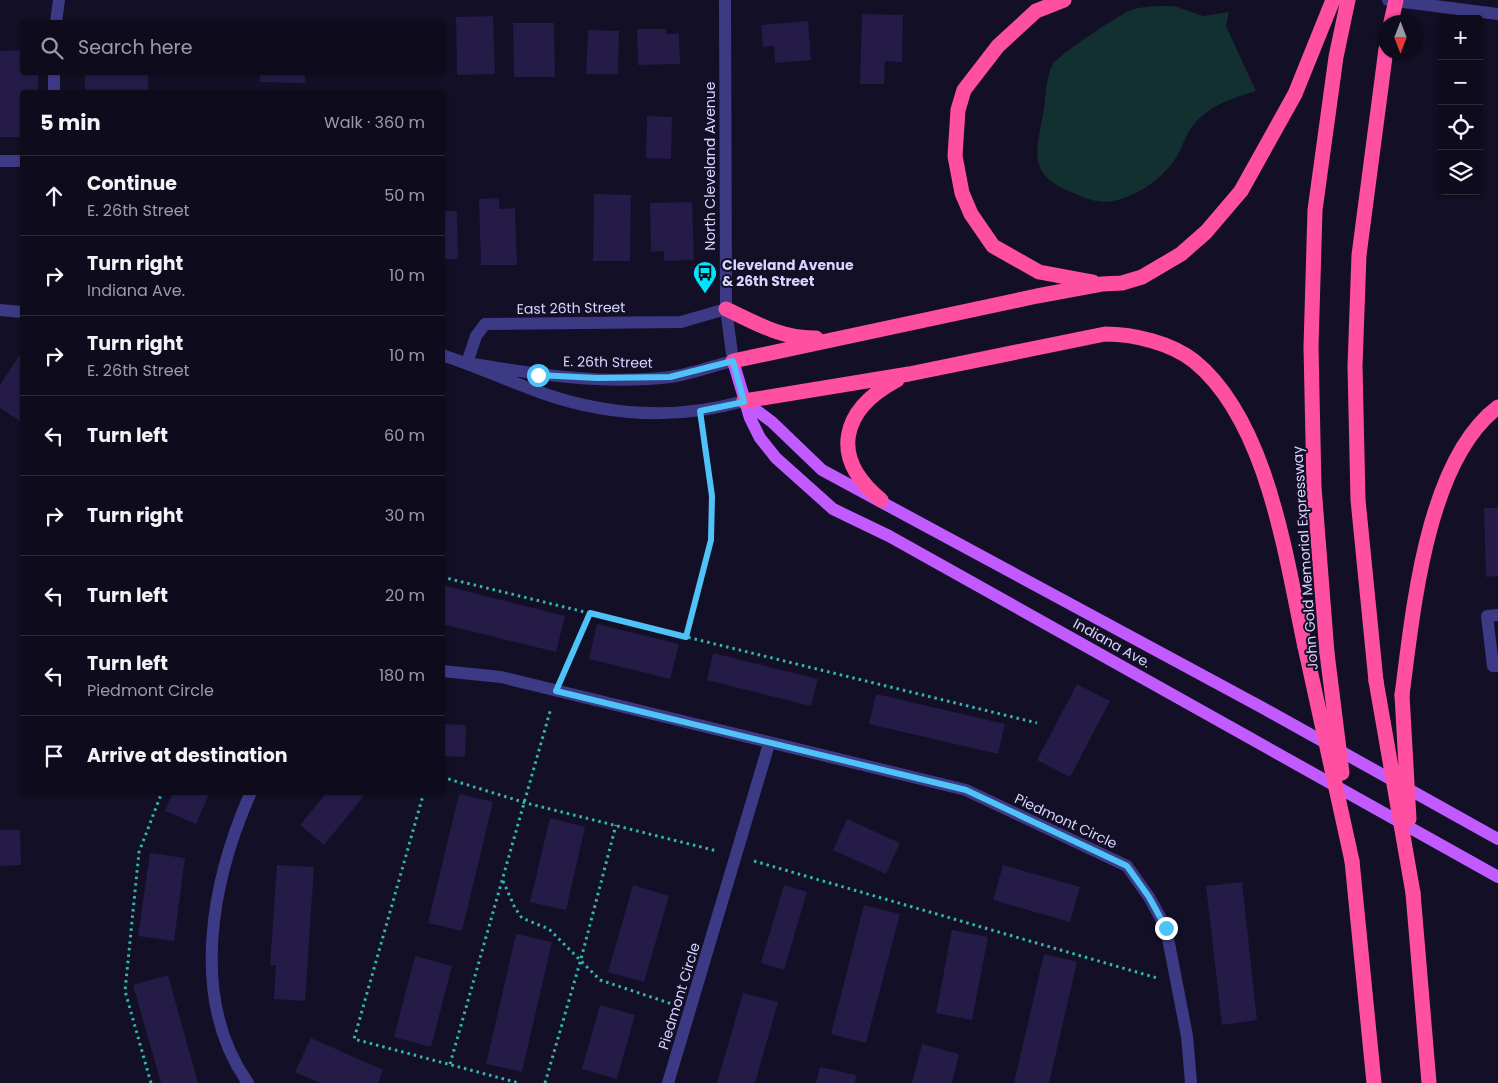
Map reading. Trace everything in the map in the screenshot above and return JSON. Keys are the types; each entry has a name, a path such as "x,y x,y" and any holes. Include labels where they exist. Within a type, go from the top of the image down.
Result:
{"highway":[{"path":"1064,0 1036,11 998,46 964,90 958,110 956,156 962,193 971,214 993,246 1039,272 1102,284"},
{"path":"733,361 1102,284 1122,283 1142,277 1181,254 1206,232 1241,191 1295,94 1333,0"},
{"name":"John Gold Memorial Expressway","path":"1348,0 1336,57 1315,210 1311,348 1314,486 1327,653 1352,861 1374,1083"},
{"path":"1393,15 1396,0"},
{"path":"1383,60 1359,255 1355,366 1358,500 1376,681 1413,893"},
{"path":"726,309 770,331 804,338 850,336"},
{"path":"744,402 908,374 1105,334 1116,334 1151,341 1174,349 1193,360 1210,376 1232,404 1248,435 1276,512 1352,861"},
{"path":"881,500 864,486 849,460 848,441 852,422 864,404 883,388 908,374"},
{"path":"1429,1083 1413,893 1402,695 1420,565 1448,474 1466,440 1498,407"}],"main road":[{"name":"Indiana Ave.","path":"733,361 744,402 760,438 776,458 833,509 889,536 1498,877"},
{"name":"Indiana Ave.","path":"744,402 772,422 822,470 881,500 1263,708 1498,839"}],"street":[{"path":"56,20 60,0"},
{"name":"North Cleveland Avenue","path":"725,0 726,309 733,361"},
{"path":"1388,0 1498,14"},
{"path":"54,75 54,90"},
{"path":"0,161 20,161"},
{"name":"East 26th Street","path":"467,363 476,336 485,324 681,322 726,309"},
{"path":"0,310 20,312"},
{"path":"445,356 543,393 602,409 641,413 700,411 744,402"},
{"name":"E. 26th Street","path":"467,363 538,375 640,378 670,377 733,361"},
{"path":"1498,615 1487,616 1493,666 1498,666"},
{"name":"Piedmont Circle","path":"445,671 501,678 966,790 1127,866 1149,897 1166,928 1187,1036 1191,1083"},
{"name":"Piedmont Circle","path":"668,1083 770,744"},
{"path":"248,1083 228,1045 218,1011 212,976 212,942 220,883 236,827 250,795"}],"path":[{"path":"686,637 711,540 712,496 700,411"},
{"path":"445,577 1037,723"},
{"path":"450,1064 556,691 590,613"},
{"path":"445,778 526,802 736,856 1176,983"},
{"path":"151,1083 125,991 140,852 161,795"},
{"path":"423,795 354,1039 519,1083"},
{"path":"545,1083 581,960 616,826"},
{"path":"503,880 514,908 522,918 549,929 600,980 690,1010"}],"green space":[{"path":"1174,6 1203,16 1229,12 1226,26 1256,91 1222,103 1200,117 1191,128 1174,161 1159,177 1140,191 1118,200 1107,202 1087,198 1055,184 1040,167 1038,158 1039,135 1048,80 1053,64 1091,34 1127,12 1142,7"}],"building":[{"path":"862,14 903,15 902,62 885,61 884,84 860,84"},
{"path":"493,16 495,74 457,75 456,17"},
{"path":"808,21 811,60 775,63 774,46 763,47 761,25"},
{"path":"513,23 554,23 555,77 514,77"},
{"path":"637,29 666,29 666,34 679,34 680,64 638,65"},
{"path":"588,30 619,31 618,74 586,74"},
{"path":"20,50 20,75 38,75 38,90 20,90 20,137 0,137 0,51"},
{"path":"85,75 148,75 148,90 85,90"},
{"path":"260,75 305,75 305,83 260,82"},
{"path":"647,116 672,117 671,159 646,158"},
{"path":"594,194 631,195 630,261 593,261"},
{"path":"499,198 499,209 515,208 517,265 481,265 479,199"},
{"path":"692,202 694,260 664,261 664,251 651,252 650,203"},
{"path":"445,211 457,211 458,259 445,259"},
{"path":"20,354 20,421 0,408 0,385"},
{"path":"1484,508 1498,508 1498,576 1486,577"},
{"path":"445,586 565,616 556,652 445,625"},
{"path":"597,624 679,644 670,679 589,659"},
{"path":"713,653 818,679 811,706 707,680"},
{"path":"1077,684 1110,701 1070,777 1037,760"},
{"path":"876,694 1005,724 998,754 869,724"},
{"path":"445,724 466,725 465,757 445,756"},
{"path":"459,794 493,802 462,931 428,923"},
{"path":"172,795 209,795 196,824 165,811"},
{"path":"325,795 365,795 324,845 300,825"},
{"path":"550,818 585,827 566,910 530,902"},
{"path":"847,819 900,843 886,874 833,850"},
{"path":"0,830 20,830 21,865 0,866"},
{"path":"150,853 185,858 174,941 138,936"},
{"path":"277,865 314,867 305,1001 274,999 276,965 270,965"},
{"path":"1003,865 1080,887 1070,922 993,900"},
{"path":"1242,882 1257,1020 1222,1025 1206,886"},
{"path":"633,885 669,896 644,982 608,972"},
{"path":"784,885 807,892 784,970 761,963"},
{"path":"864,905 900,914 866,1043 831,1034"},
{"path":"952,930 988,937 972,1020 936,1013"},
{"path":"516,934 552,942 522,1072 486,1064"},
{"path":"1044,954 1077,962 1049,1083 1014,1083"},
{"path":"415,956 452,966 431,1047 394,1037"},
{"path":"168,975 198,1083 161,1083 133,985"},
{"path":"743,993 778,1002 755,1083 717,1083"},
{"path":"600,1005 635,1015 617,1079 582,1069"},
{"path":"311,1038 383,1070 378,1083 320,1083 295,1072"},
{"path":"922,1044 959,1054 952,1083 912,1083"},
{"path":"820,1067 856,1075 855,1083 816,1083"}],"place":[{"name":"Cleveland Avenue & 26th Street","path":"705,294"}],"route":[{"path":"538,375 597,378 670,377 733,361 744,402 700,411 712,496 711,540 686,637 590,613 556,691 966,790 1127,866 1149,897 1166,928"}]}
